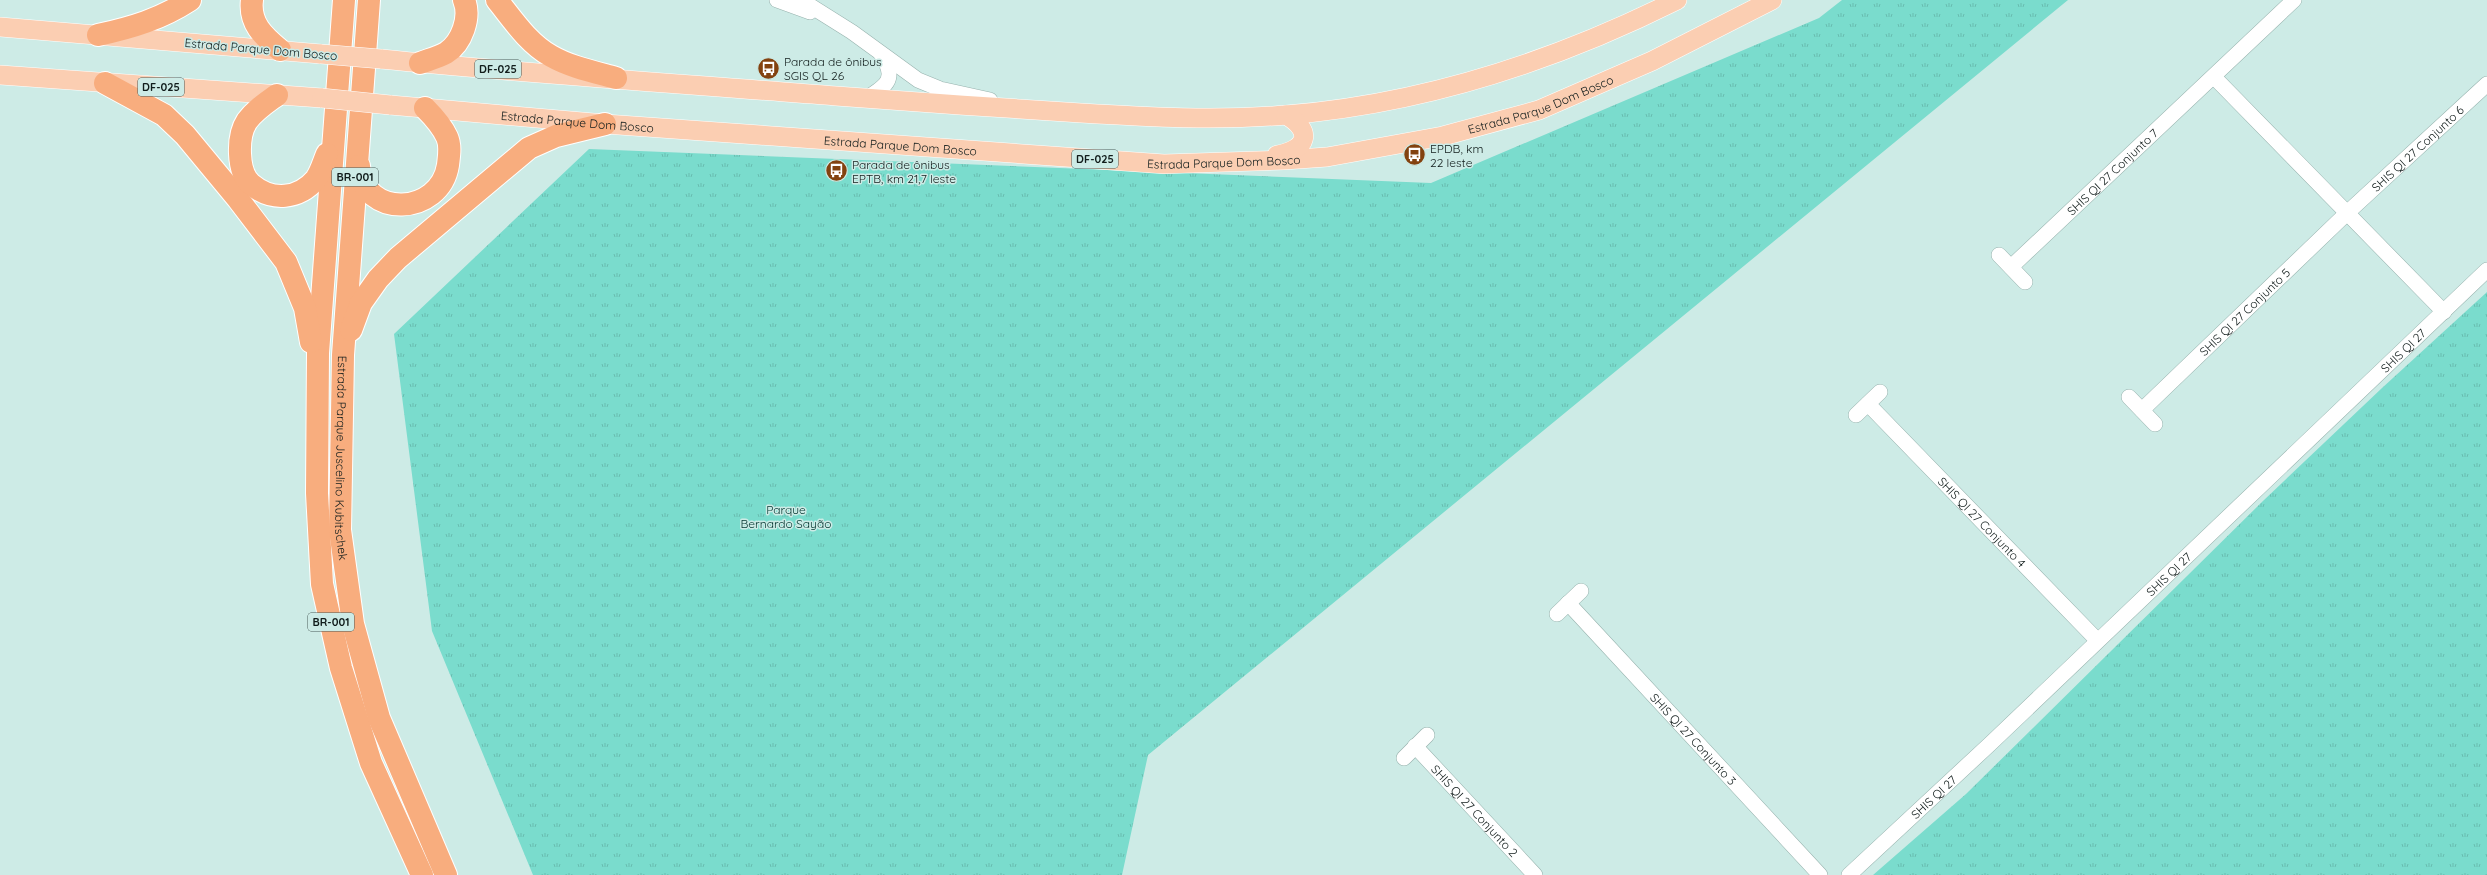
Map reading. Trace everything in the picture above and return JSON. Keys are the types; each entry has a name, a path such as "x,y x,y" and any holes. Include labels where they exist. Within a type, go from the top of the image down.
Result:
{"highway":[{"path":"98,35 143,24 175,10 190,0"},
{"path":"252,0 250,12 258,30 280,50"},
{"name":"Estrada Parque Juscelino Kubitschek","path":"369,0 343,353 340,446 340,530 353,624 379,718 446,875"},
{"path":"420,63 447,53 458,40 466,24 464,0"},
{"path":"497,0 530,40 551,56 580,68 616,78"},
{"name":"Estrada Parque Juscelino Kubitschek","path":"343,4 318,353 317,493 322,584 341,668 372,763 422,875"},
{"path":"105,83 164,115 185,135 271,240 286,262 297,285 305,308 311,341 318,353"},
{"path":"277,95 259,108 246,122 239,142 241,163 250,184 270,196 290,196 306,188 317,178 333,140"},
{"path":"357,149 360,176 368,191 388,203 408,206 430,196 442,184 450,153 448,139 442,126 425,108"},
{"path":"343,353 361,304 378,278 398,258 529,148 556,136 605,124"}],"main road":[{"name":"Estrada Parque Dom Bosco","path":"0,27 420,63 867,98 1046,111 1171,118 1286,115 1387,100 1472,81 1551,56 1630,24 1677,0"},
{"name":"Estrada Parque Dom Bosco","path":"0,75 322,98 605,124 1164,164 1240,162 1334,155 1443,136 1539,110 1652,61 1772,0"},
{"path":"1240,162 1297,149 1303,143 1304,134 1301,126 1286,115"}],"street":[{"path":"777,0 829,17"},
{"path":"801,0 878,50 918,80 940,90 1046,111"},
{"name":"SHIS QI 27 Conjunto 7","path":"2011,267 2294,0"},
{"path":"867,98 884,87 888,80 889,71 878,50"},
{"path":"2214,77 2444,312"},
{"name":"SHIS QI 27 Conjunto 6","path":"2347,213 2487,84"},
{"name":"SHIS QI 27 Conjunto 5","path":"2142,410 2347,213"},
{"path":"1999,255 2025,282"},
{"name":"SHIS QI 27","path":"1849,875 1984,750 2097,640 2487,270"},
{"path":"1856,415 1880,392"},
{"path":"2129,397 2155,424"},
{"name":"SHIS QI 27 Conjunto 4","path":"1868,404 2097,640"},
{"path":"1557,614 1580,591"},
{"name":"SHIS QI 27 Conjunto 3","path":"1568,603 1820,875"},
{"path":"1404,758 1427,735"},
{"name":"SHIS QI 27 Conjunto 2","path":"1415,746 1535,875"}],"green space":[{"name":"Parque Bernardo Sayão","path":"1842,0 2068,0 1148,755 1122,875 533,875 432,631 394,334 589,149 1431,183 1819,18"},
{"path":"2487,292 2487,875 1873,875 1966,794 2264,500 2382,388"}],"place":[{"name":"Parada de ônibus SGIS QL 26","path":"768,68"},
{"name":"EPDB, km 22 leste","path":"1415,155"},
{"name":"Parada de ônibus EPTB, km 21,7 leste","path":"837,171"}]}
